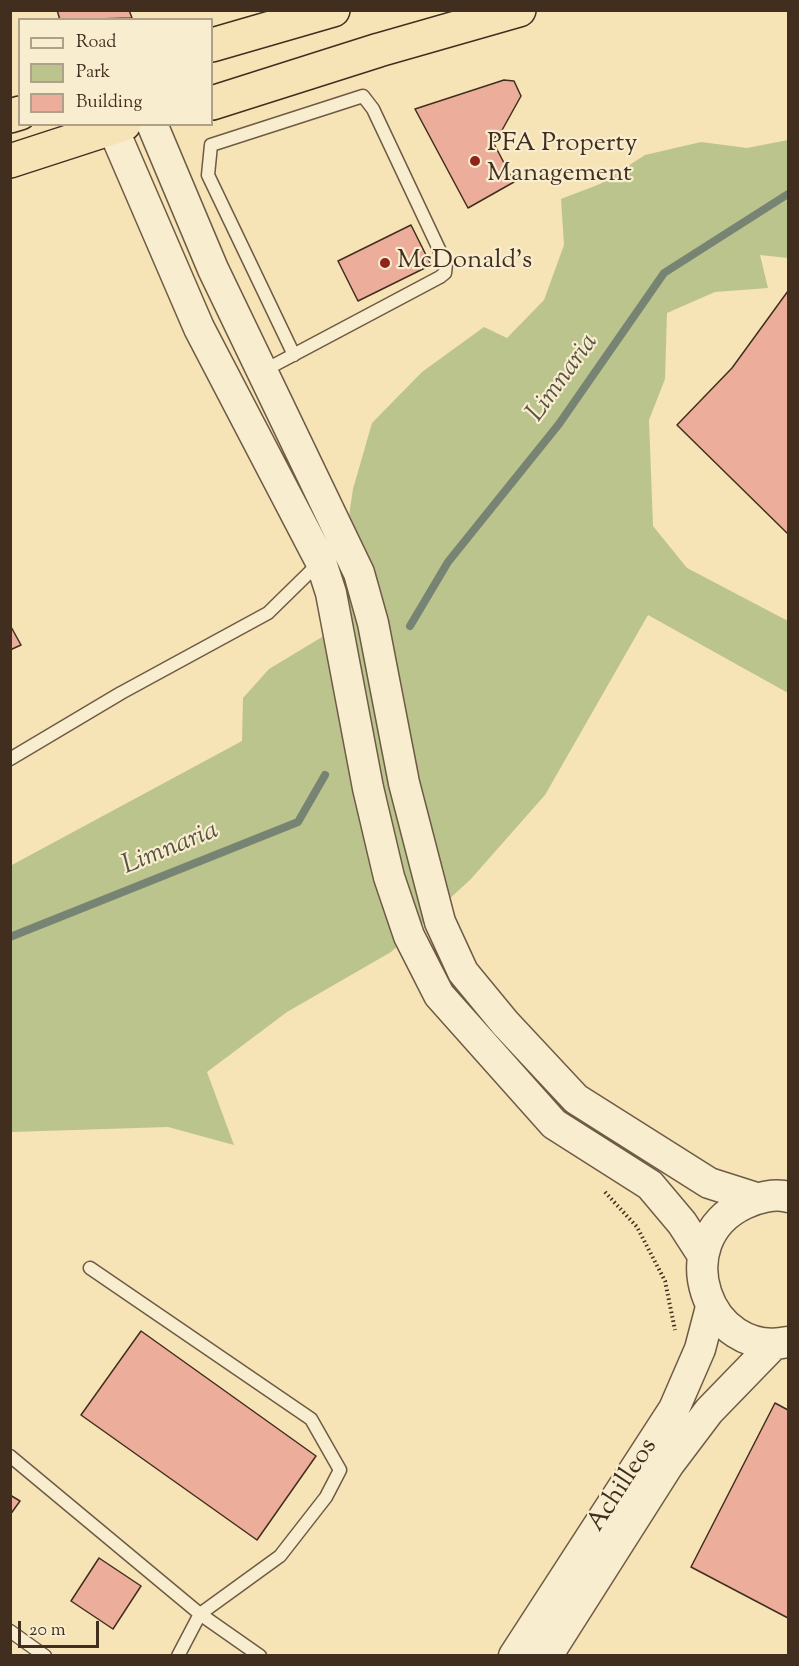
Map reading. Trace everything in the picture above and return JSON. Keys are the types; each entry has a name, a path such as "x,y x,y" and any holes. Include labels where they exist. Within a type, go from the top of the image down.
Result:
{"highway":[{"path":"213,45 333,10"},
{"path":"213,103 379,50 519,10"},
{"path":"10,161 116,126"}],"street":[{"path":"116,126 199,328 321,562 331,593 368,788 390,877 403,916 439,995 554,1124 650,1185 682,1223 702,1254"},
{"path":"153,126 213,269 359,573 373,623 404,783 440,922 463,972 505,1023 576,1099 709,1183 756,1198 789,1197"},
{"path":"756,1198 732,1210 713,1229 702,1254 702,1281 711,1307 737,1334 781,1343"},
{"name":"Achilleos","path":"514,1656 674,1408 700,1349 711,1307"},
{"name":"Achilleos","path":"554,1651 669,1464 709,1411 781,1343"}],"lane":[{"path":"263,371 294,355 445,273 446,264 373,109 363,96 211,145 208,176 294,355"},
{"path":"10,759 121,693 268,613 321,562"},
{"path":"90,1268 311,1419 340,1470 326,1497 280,1556 200,1614 178,1656"},
{"path":"10,1456 200,1614 260,1656"},
{"path":"10,1631 45,1656"}],"path":[{"path":"596,1185 637,1227 665,1281 676,1332"}],"green space":[{"path":"788,140 788,258 760,255 768,288 715,292 667,313 665,379 649,420 653,526 687,568 788,621 788,693 648,615 545,795 470,880 391,952 287,1012 207,1072 234,1145 168,1127 11,1132 10,866 242,741 243,698 269,669 332,631 353,489 372,423 422,372 484,327 507,338 544,300 564,245 561,199 600,184 645,155 701,142 747,148"}],"building":[{"path":"57,10 129,10 132,18 59,18"},
{"path":"504,80 514,81 521,96 501,132 492,140 514,182 468,208 415,109"},
{"name":"McDonald's","path":"411,225 431,265 358,301 338,261"},
{"path":"788,291 788,534 677,425 732,368"},
{"path":"10,625 21,645 10,650"},
{"path":"141,1331 316,1456 257,1540 81,1415"},
{"path":"775,1403 788,1410 788,1618 691,1567"},
{"path":"10,1495 20,1501 10,1515"},
{"path":"99,1558 141,1586 113,1629 71,1601"}],"waterway":[{"name":"Limnaria","path":"410,626 448,562 559,424 664,273 788,194"},
{"name":"Limnaria","path":"10,937 298,822 325,775"}],"place":[{"name":"PFA Property Management","path":"475,161"},
{"name":"McDonald's","path":"385,263"}]}
